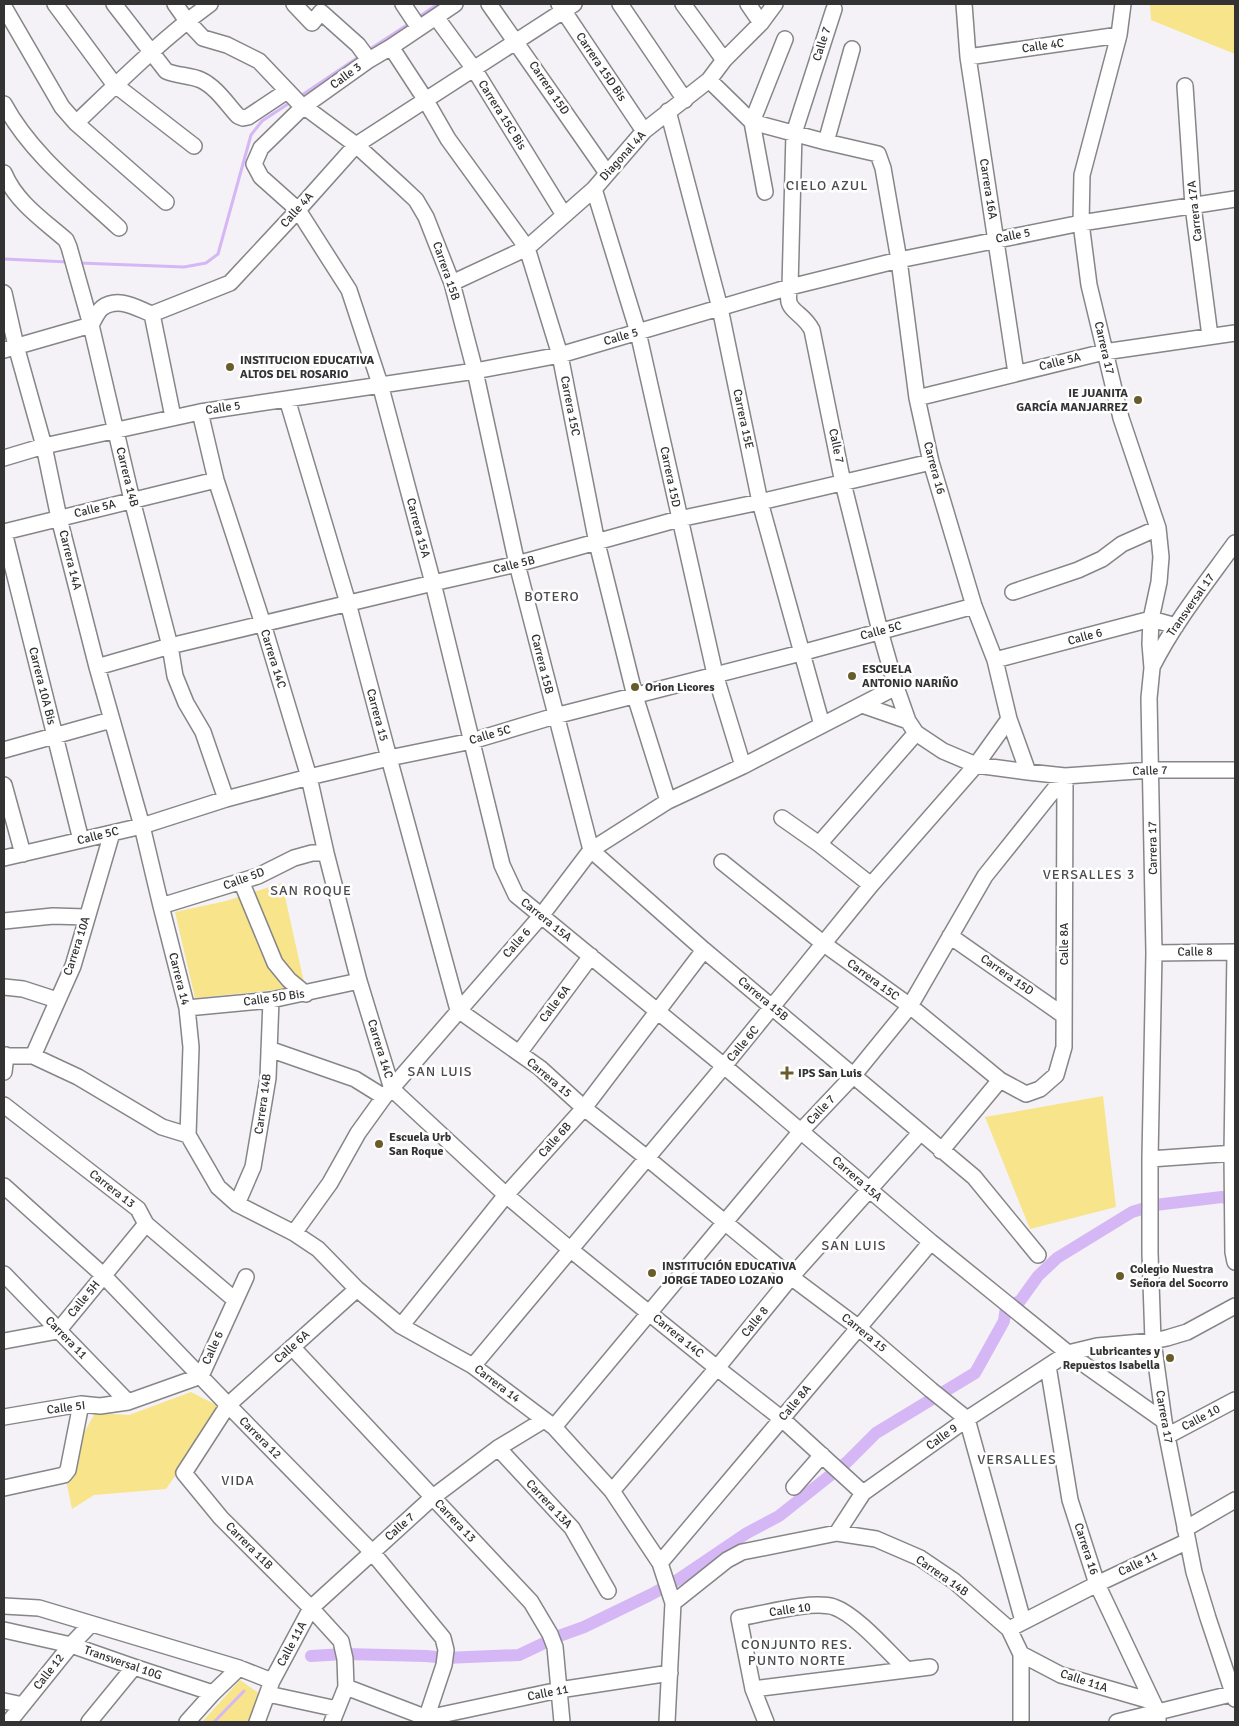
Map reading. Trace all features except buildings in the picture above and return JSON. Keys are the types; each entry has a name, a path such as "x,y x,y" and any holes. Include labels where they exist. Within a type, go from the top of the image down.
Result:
{"street":[{"path":"55,4 115,85 194,146"},
{"path":"114,4 166,71 174,75 200,80 214,90 238,116 248,117 294,99"},
{"name":"Carrera 15B","path":"175,4 187,21 203,38 227,45 259,61 294,99 356,145 416,200 426,217 452,283 475,371 517,564 591,850 704,950 974,1177 1038,1255"},
{"path":"76,124 115,85 187,21 210,4"},
{"path":"294,4 312,22 321,12 364,53"},
{"name":"Calle 3","path":"254,164 261,148 294,99 364,53 391,47 411,17 436,17 455,4"},
{"name":"Carrera 15D","path":"489,4 607,173"},
{"path":"620,4 685,100"},
{"path":"683,4 724,60"},
{"path":"748,4 761,23"},
{"name":"Diagonal 4A","path":"452,283 527,248 594,189 644,131 709,80 724,60 761,23 775,4"},
{"name":"Carrera 16A","path":"964,4 968,57 1016,373"},
{"name":"Carrera 17","path":"1123,4 1119,35 1082,175 1081,223 1089,285 1104,352 1121,418 1158,528 1161,557 1159,582 1151,619 1150,644 1152,668 1149,698 1152,770 1154,953 1150,1159 1153,1341 1164,1421 1194,1572 1235,1695"},
{"name":"Calle 4A","path":"152,314 230,283 356,145 474,69 565,6"},
{"name":"Carrera 15D Bis","path":"565,6 644,131"},
{"path":"4,7 62,107 76,124 166,202"},
{"name":"Calle 7","path":"834,9 794,134 790,287 787,297 789,306 807,320 812,330 843,483 880,631 896,687 912,727 943,752 976,765 1028,772 1065,776 1152,770 1235,770"},
{"name":"Carrera 15C Bis","path":"436,17 474,69 564,215"},
{"name":"Calle 4C","path":"968,57 1119,35"},
{"path":"765,192 752,122 785,39"},
{"name":"Carrera 15C","path":"391,47 425,99 448,139 527,248 560,355 597,543 635,696 668,801"},
{"path":"709,80 752,122 826,142 852,49"},
{"name":"Carrera 17A","path":"1185,86 1193,206 1210,336"},
{"path":"4,104 13,120 41,154 119,228"},
{"name":"Carrera 15E","path":"668,112 720,308 760,502 822,725"},
{"name":"Carrera 16","path":"826,142 878,154 883,168 899,260 917,398 931,462 974,606 995,660 1009,719 1028,772"},
{"name":"Carrera 15A","path":"254,164 261,177 298,210 349,290 380,384 433,583 502,865 516,895 658,1010 930,1242 1000,1299 1068,1353 1164,1421"},
{"name":"Carrera 14B","path":"4,173 10,187 27,206 66,240 69,248 91,326 132,500 170,646 175,676 186,703 203,732 226,799"},
{"name":"Carrera 15D","path":"594,189 638,332 715,674 743,766"},
{"name":"Calle 5","path":"4,458 44,446 173,417 475,371 560,355 790,287 899,260 1081,223 1235,199"},
{"name":"Carrera 14A","path":"4,293 10,348 44,446 59,518 97,667 142,826"},
{"path":"10,348 91,326 101,309 111,304 124,302 152,314 173,417"},
{"name":"Calle 5A","path":"917,398 1104,352 1235,333"},
{"name":"Carrera 15","path":"287,399 348,603 458,1010 540,1068 584,1108 648,1158 791,1277 859,1328 967,1419"},
{"name":"Carrera 14C","path":"200,412 216,480 309,777 326,853 388,1093 571,1250 782,1418 863,1493"},
{"name":"Calle 5B","path":"97,667 170,646 517,564 679,519 931,462"},
{"name":"Calle 5A","path":"4,532 216,480"},
{"path":"1013,592 1078,570 1102,558 1122,544 1158,528"},
{"name":"Carrera 10A Bis","path":"4,532 81,840"},
{"name":"Transversal 17","path":"1152,668 1176,626 1235,543"},
{"name":"Calle 5C","path":"4,858 142,826 226,799 309,777 472,741 555,716 801,653 974,606"},
{"path":"1151,619 1176,626"},
{"name":"Calle 6","path":"995,660 1151,619"},
{"name":"Calle 6","path":"294,1233 330,1184 358,1134 388,1093 541,916 591,850 668,801 743,766 896,687"},
{"path":"819,844 912,727 862,706"},
{"name":"Calle 6C","path":"473,1366 648,1158 871,885 976,765 1009,719"},
{"path":"4,750 111,720"},
{"name":"Calle 7","path":"311,1608 433,1498 498,1448 549,1423 650,1313 802,1131 853,1076 910,1006 985,876 1065,776"},
{"name":"Calle 8A","path":"1026,1094 1040,1089 1056,1075 1064,1047 1065,776"},
{"path":"4,785 22,854"},
{"path":"782,818 871,885"},
{"name":"Carrera 14","path":"142,826 188,1008 190,1047 188,1135 218,1187 237,1204 294,1233 318,1249 357,1289 401,1326 473,1366 549,1423 612,1491 666,1583"},
{"name":"Carrera 10A","path":"33,1056 73,966 112,833"},
{"name":"Calle 5D","path":"161,906 258,876 294,858 326,853"},
{"name":"Carrera 15C","path":"722,862 824,944 910,1006 1000,1080 1026,1094"},
{"path":"241,881 275,963 289,980 306,994"},
{"path":"4,921 53,916 86,917"},
{"name":"Carrera 15D","path":"950,936 1063,1015"},
{"name":"Calle 6B","path":"401,1326 506,1195 584,1108 704,950"},
{"path":"1235,952 1232,1192 1233,1252 1235,1262"},
{"name":"Calle 8","path":"1154,953 1235,952"},
{"name":"Calle 6A","path":"519,1053 590,956"},
{"name":"Calle 5D Bis","path":"188,1008 271,1000 306,994 359,981"},
{"path":"4,987 23,989 57,1000"},
{"name":"Carrera 14B","path":"237,1204 253,1167 268,1078 271,1000"},
{"path":"269,1048 388,1093"},
{"path":"4,1072 5,1055 33,1056 78,1077 162,1127 188,1135"},
{"path":"941,1151 1000,1080"},
{"name":"Carrera 13","path":"4,1105 138,1208 146,1224 235,1300"},
{"name":"Calle 8","path":"612,1491 717,1368 791,1277 920,1133"},
{"path":"1150,1159 1233,1153"},
{"name":"Carrera 12","path":"4,1186 103,1276 372,1552 443,1638 446,1650 444,1665 426,1720"},
{"name":"Calle 5H","path":"58,1331 146,1224"},
{"name":"Calle 8A","path":"666,1583 782,1418 930,1242"},
{"name":"Carrera 11","path":"4,1274 128,1402"},
{"name":"Calle 6","path":"128,1402 201,1376 246,1276"},
{"name":"Calle 6A","path":"228,1405 357,1289"},
{"name":"Calle 9","path":"837,1533 863,1493 967,1419 1068,1353 1097,1346 1153,1341 1187,1332 1235,1306"},
{"path":"4,1341 58,1331"},
{"name":"Carrera 13","path":"292,1347 531,1602 552,1641 562,1722"},
{"name":"Carrera 16","path":"1048,1366 1070,1500 1097,1584 1156,1712"},
{"name":"Calle 10","path":"1168,1436 1235,1400"},
{"name":"Calle 5I","path":"4,1417 81,1404 100,1406 128,1402"},
{"path":"4,1488 64,1475 68,1470 81,1404"},
{"name":"Carrera 11B","path":"228,1405 184,1473 221,1518 311,1608 341,1642 345,1659 346,1687 334,1716"},
{"path":"967,1419 1023,1620"},
{"name":"Carrera 13A","path":"498,1448 572,1528 608,1591"},
{"path":"794,1487 827,1460"},
{"name":"Calle 11","path":"1009,1629 1187,1535 1235,1500"},
{"path":"667,1722 670,1673 666,1583 719,1566 742,1552 837,1533"},
{"name":"Carrera 14B","path":"837,1533 876,1539 920,1558 954,1581 1009,1629"},
{"path":"4,1606 39,1608 239,1668 270,1687 334,1716"},
{"name":"Calle 10","path":"753,1689 739,1618 810,1606 834,1607 853,1618 907,1670"},
{"name":"Calle 11A","path":"257,1722 270,1687 311,1608"},
{"name":"Calle 12","path":"9,1722 70,1645 91,1624"},
{"path":"1009,1629 1021,1654 1021,1722"},
{"name":"Transversal 10G","path":"4,1630 70,1645 213,1693"},
{"name":"Calle 11A","path":"1021,1654 1062,1675 1156,1712"},
{"path":"90,1722 134,1667"},
{"path":"766,1722 753,1689 930,1667"},
{"path":"187,1722 239,1668"},
{"name":"Calle 11","path":"426,1720 559,1690 670,1673"},
{"path":"346,1687 426,1720"},
{"path":"1117,1722 1235,1695"},
{"path":"4,1701 23,1705"}],"shaded area":[{"path":"1150,4 1235,4 1235,54 1151,20"},
{"path":"282,883 305,987 195,998 175,912 226,901"},
{"path":"1103,1096 1116,1207 1030,1229 985,1117"},
{"path":"191,1392 222,1408 166,1489 94,1495 72,1509 67,1485 81,1438 95,1413 129,1415"},
{"path":"240,1680 260,1694 248,1722 202,1722"}],"waterway":[{"path":"417,18 438,4"},
{"path":"367,51 410,23"},
{"path":"299,97 360,56"},
{"path":"79,263 184,267 206,263 218,254 251,135 262,121 291,102"},
{"path":"4,259 68,262"},
{"path":"311,1656 345,1654 445,1658 519,1655 559,1636 584,1627 650,1595 676,1581 747,1533 779,1516 847,1462 876,1433 975,1373 1004,1321 1006,1307 1020,1301 1038,1276 1057,1258 1132,1212 1155,1205 1222,1197 1235,1201"},
{"path":"214,1722 244,1691"}],"place":[{"name":"INSTITUCION EDUCATIVA ALTOS DEL ROSARIO","path":"230,367"},
{"name":"IE JUANITA GARCÍA MANJARREZ","path":"1138,400"},
{"name":"ESCUELA ANTONIO NARIÑO","path":"852,676"},
{"name":"Orion Licores","path":"635,687"},
{"name":"IPS San Luis","path":"787,1073"},
{"name":"Escuela Urb San Roque","path":"379,1144"},
{"name":"INSTITUCIÓN EDUCATIVA JORGE TADEO LOZANO","path":"652,1273"},
{"name":"Colegio Nuestra Señora del Socorro","path":"1120,1276"},
{"name":"Lubricantes y Repuestos Isabella","path":"1170,1358"}],"district":[{"name":"CIELO AZUL","path":"827,185"},
{"name":"BOTERO","path":"552,596"},
{"name":"VERSALLES 3","path":"1089,874"},
{"name":"SAN ROQUE","path":"311,890"},
{"name":"SAN LUIS","path":"440,1071"},
{"name":"SAN LUIS","path":"854,1245"},
{"name":"VERSALLES","path":"1017,1459"},
{"name":"VIDA","path":"238,1480"},
{"name":"CONJUNTO RES. PUNTO NORTE","path":"797,1652"}]}
